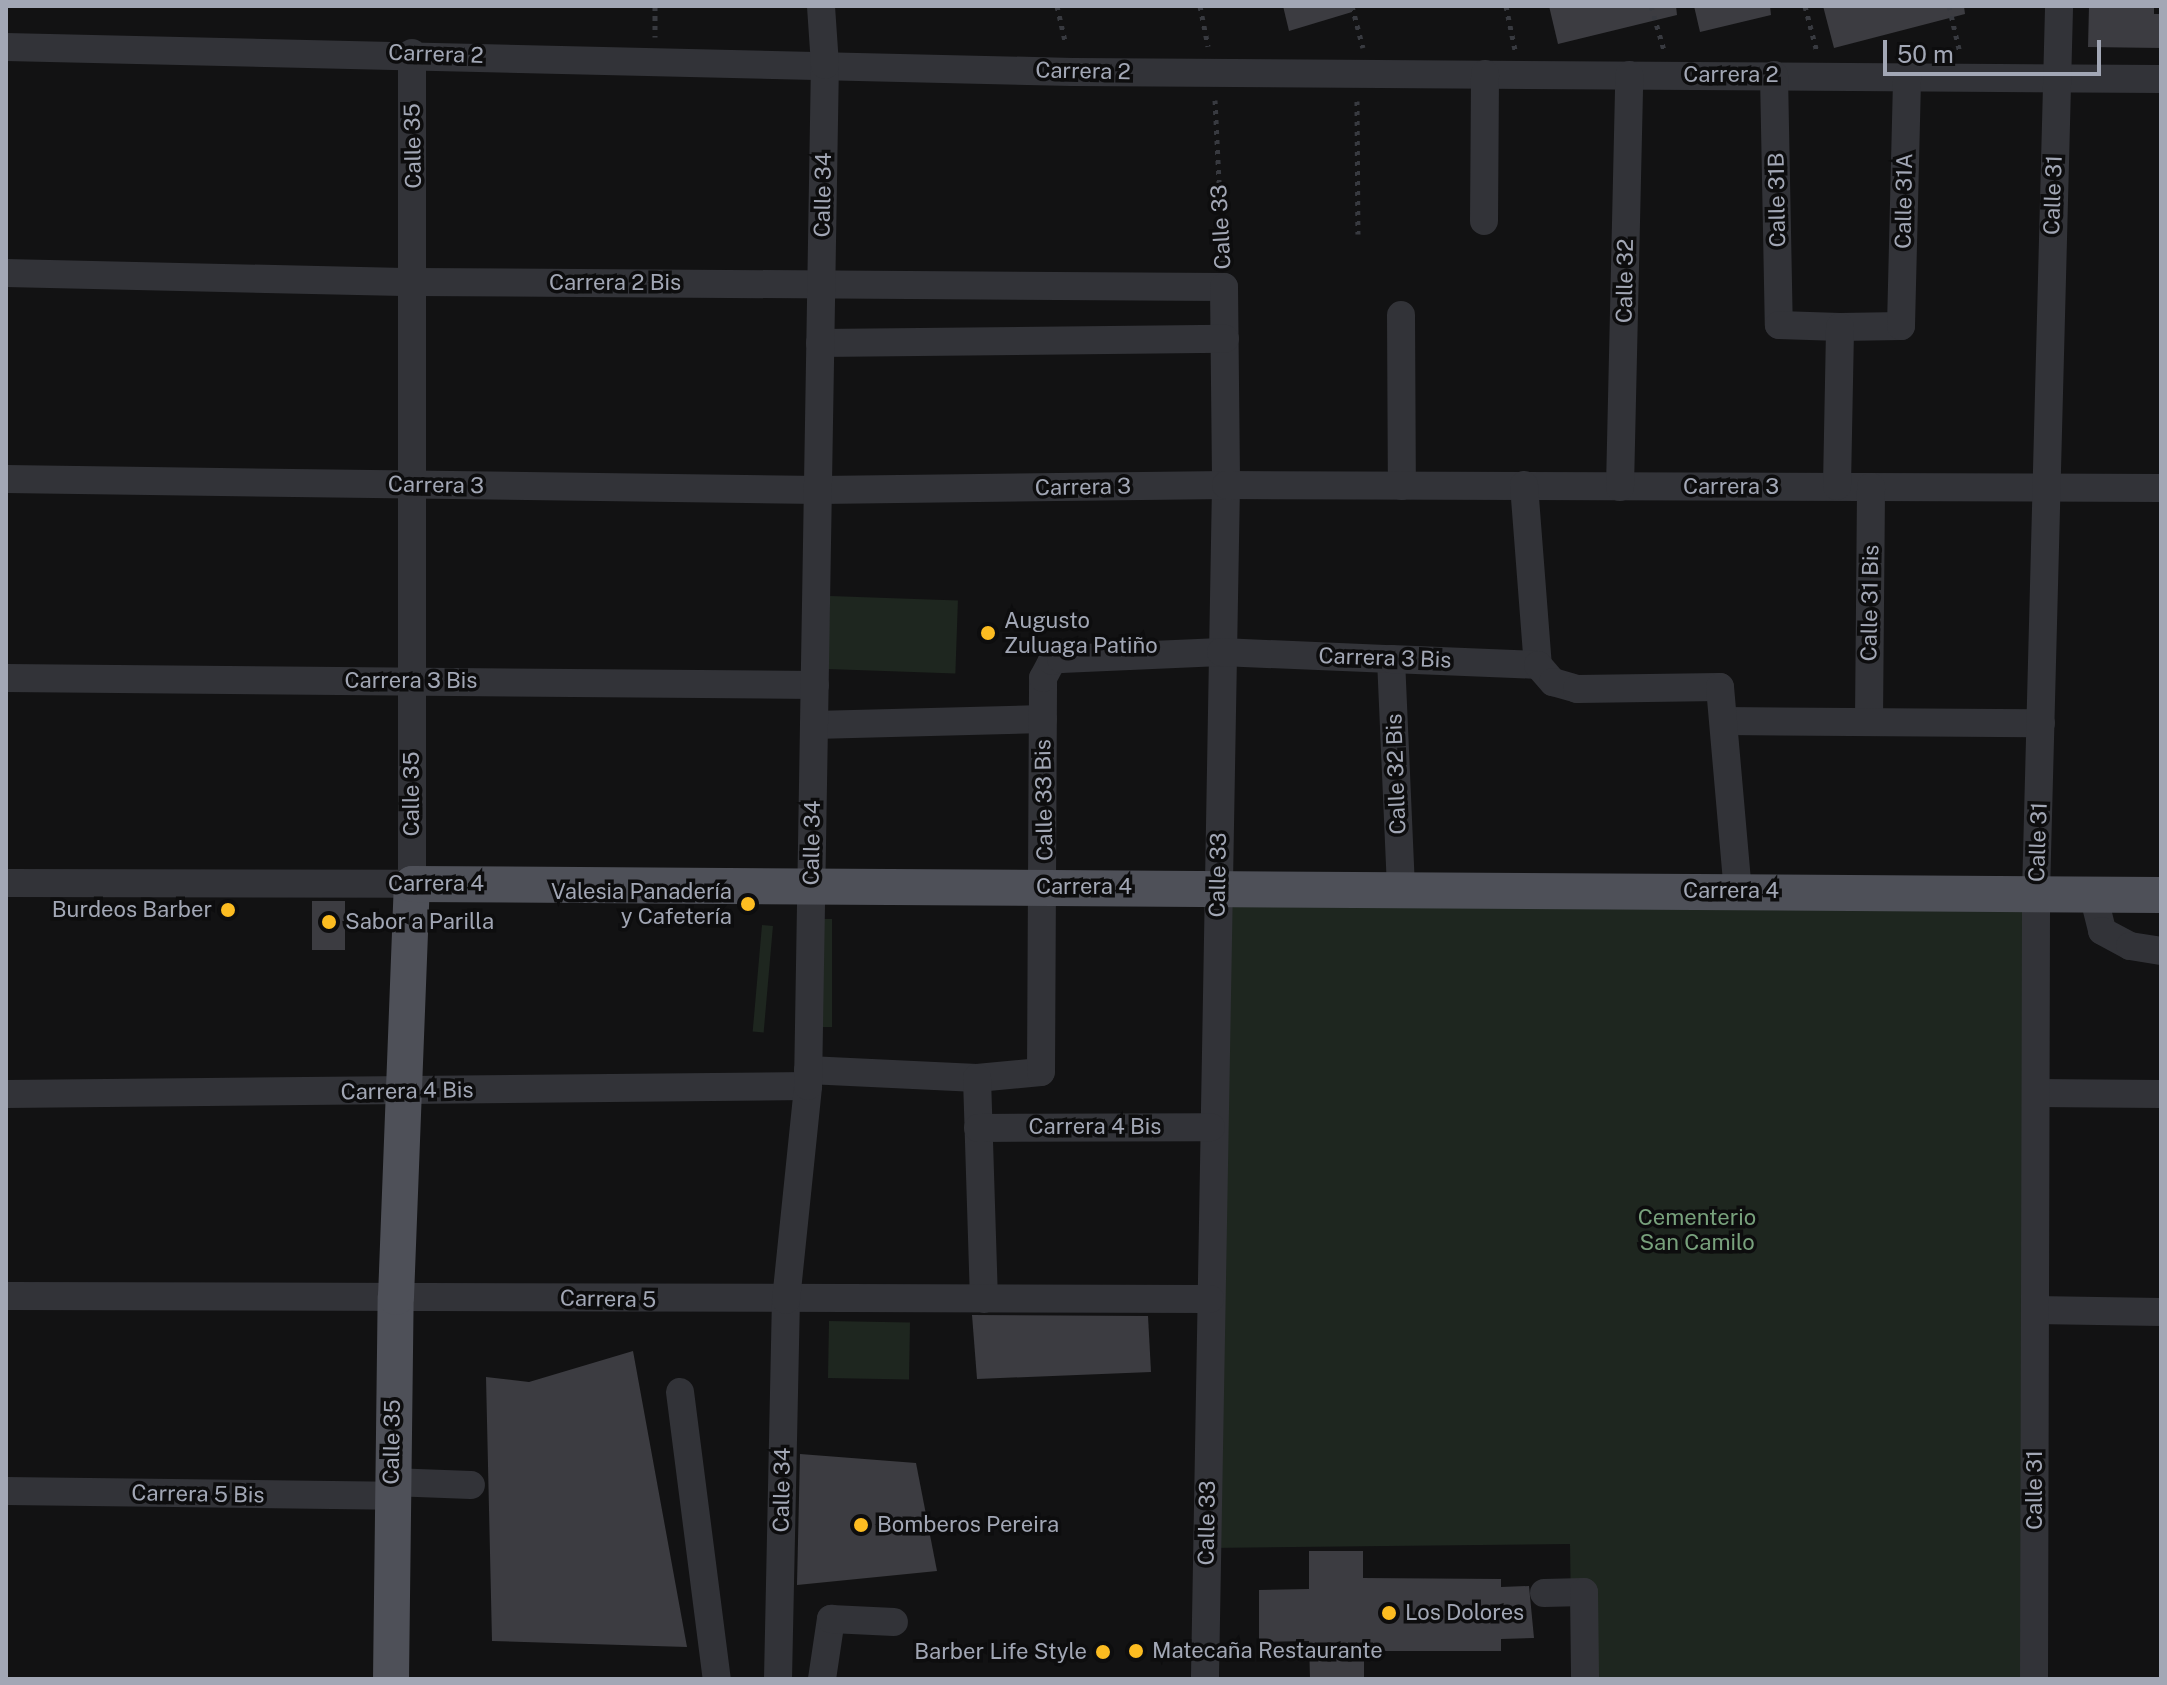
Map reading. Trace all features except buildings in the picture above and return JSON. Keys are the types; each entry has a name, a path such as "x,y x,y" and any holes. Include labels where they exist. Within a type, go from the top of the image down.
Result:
{"main road":[{"name":"Carrera 4","path":"412,884 2161,895"},
{"name":"Calle 35","path":"391,1679 391,1489 396,1297 412,884"}],"street":[{"name":"Calle 34","path":"778,1679 786,1300 808,1078 825,65 821,6"},
{"name":"Calle 31","path":"2034,1679 2036,893 2059,6"},
{"name":"Carrera 2","path":"6,47 412,53 1073,72 2161,79"},
{"name":"Calle 35","path":"412,53 415,282 410,485 412,884"},
{"path":"1484,221 1485,74"},
{"name":"Calle 32","path":"1620,487 1629,75"},
{"name":"Calle 31B","path":"1774,75 1779,325 1840,327"},
{"name":"Calle 31A","path":"1840,327 1901,326 1907,76"},
{"name":"Carrera 2 Bis","path":"6,273 415,282 1224,287"},
{"name":"Calle 33","path":"1205,1679 1211,1127 1219,888 1226,485 1224,287"},
{"path":"1401,315 1402,486"},
{"path":"1837,486 1840,327"},
{"path":"820,343 1225,339"},
{"name":"Carrera 3","path":"6,479 819,490 1226,485 2161,488"},
{"path":"1524,485 1538,665 1553,682 1577,689 1721,688 1738,891"},
{"name":"Calle 31 Bis","path":"1869,720 1871,487"},
{"name":"Carrera 3 Bis","path":"1047,667 1061,659 1221,652 1538,665"},
{"name":"Calle 32 Bis","path":"1391,659 1401,889"},
{"name":"Calle 33 Bis","path":"977,1078 1037,1074 1044,1068 1043,719 1047,667"},
{"name":"Carrera 3 Bis","path":"6,678 815,685"},
{"path":"814,725 1043,719"},
{"path":"1724,721 2041,723"},
{"name":"Carrera 4","path":"6,883 412,884"},
{"path":"2093,894 2102,931 2130,946 2161,951"},
{"path":"808,1078 977,1078 984,1299"},
{"name":"Carrera 4 Bis","path":"6,1094 405,1092 808,1078"},
{"path":"2036,1093 2161,1094"},
{"name":"Carrera 4 Bis","path":"978,1128 1211,1127"},
{"name":"Carrera 5","path":"6,1296 1210,1299"},
{"path":"2035,1310 2161,1312"},
{"path":"680,1392 717,1679"},
{"name":"Carrera 5 Bis","path":"6,1491 391,1489 471,1485"},
{"path":"1544,1593 1584,1592 1585,1679"},
{"path":"822,1679 831,1619 894,1622"}],"path":[{"path":"1057,6 1073,72"},
{"name":"Calle 33","path":"1200,6 1213,71 1224,287"},
{"path":"1352,6 1362,72 1358,234"},
{"path":"1506,6 1520,75"},
{"path":"1651,6 1670,74"},
{"path":"1805,6 1823,76"},
{"path":"1949,6 1966,77"}],"green space":[{"path":"830,596 958,600 955,673 827,669"},
{"name":"Cementerio San Camilo","path":"1219,888 2036,893 2034,1679 1572,1679 1570,1544 1207,1548"},
{"path":"822,919 832,919 832,1027 822,1027"},
{"path":"762,925 773,926 764,1033 753,1032"},
{"path":"829,1321 910,1322 909,1379 828,1378"}],"place":[{"name":"Augusto Zuluaga Patiño","path":"988,633"},
{"name":"Valesia Panadería y Cafetería","path":"748,904"},
{"name":"Burdeos Barber","path":"228,910"},
{"name":"Sabor a Parilla","path":"329,922"},
{"name":"Bomberos Pereira","path":"861,1525"},
{"name":"Los Dolores","path":"1389,1613"},
{"name":"Matecaña Restaurante","path":"1136,1651"},
{"name":"Barber Life Style","path":"1103,1652"}]}
